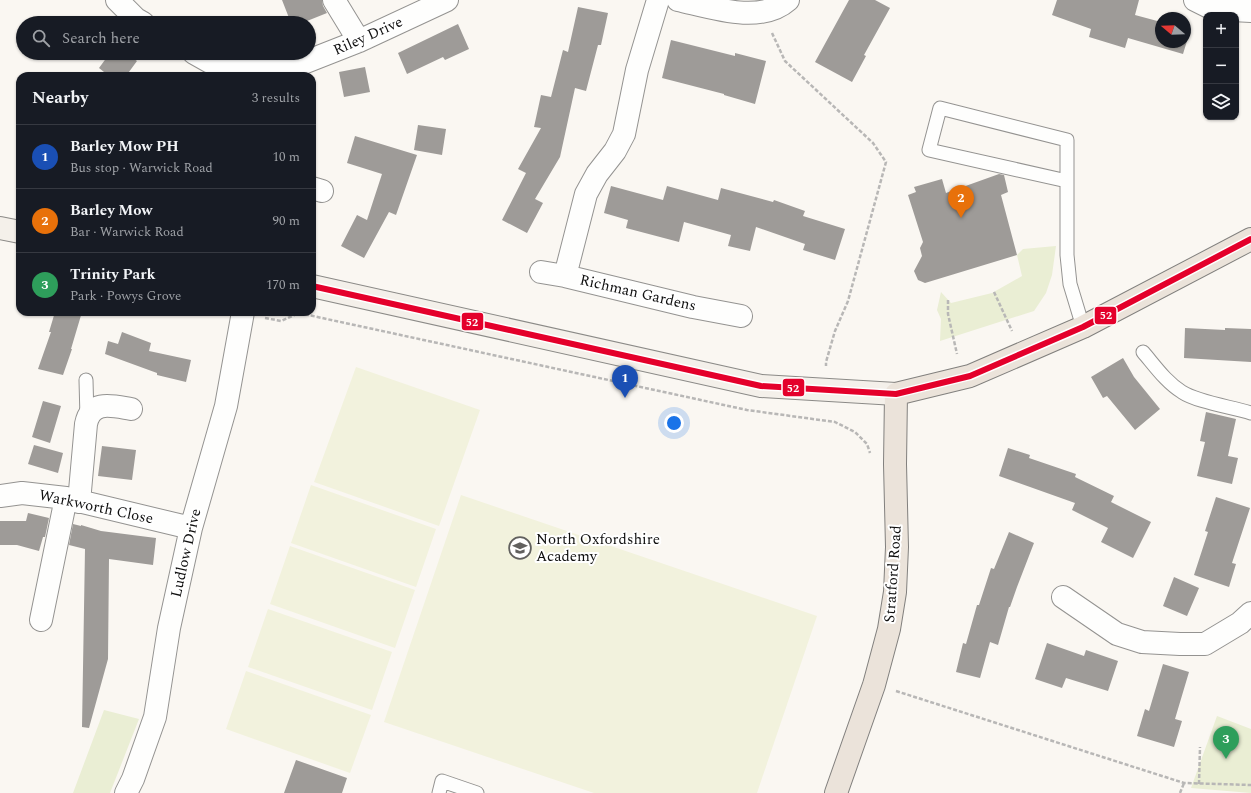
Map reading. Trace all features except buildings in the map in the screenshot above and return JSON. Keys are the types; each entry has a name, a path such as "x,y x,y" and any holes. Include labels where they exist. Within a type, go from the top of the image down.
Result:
{"main road":[{"path":"0,228 16,231"},
{"path":"316,287 761,386 896,394 970,376 1022,354 1083,327 1251,239"},
{"name":"Stratford Road","path":"836,793 874,686 889,629 895,592 897,547 896,394"}],"street":[{"path":"117,0 133,16"},
{"path":"334,0 359,40"},
{"name":"Riley Drive","path":"316,58 447,0"},
{"name":"Richman Gardens","path":"658,0 637,70 624,134 615,151 597,174 586,194 565,276 692,307 741,316"},
{"path":"678,0 738,13 762,11 781,6 788,0"},
{"path":"1195,0 1213,9 1251,12"},
{"name":"Riley Drive","path":"203,64 264,69 298,65 310,60"},
{"path":"541,272 565,276"},
{"name":"Ludlow Drive","path":"126,793 133,779 155,717 169,628 191,528 226,406 242,316"},
{"path":"41,620 73,500 87,418 91,411 97,407 108,406 131,409"},
{"name":"Warkworth Close","path":"0,496 22,493 73,500 191,528"},
{"path":"1063,597 1117,634 1142,642 1205,644 1240,623 1251,613"}],"lane":[{"path":"1067,181 929,150 940,108 1067,140 1067,181 1067,255 1070,284 1083,327"},
{"path":"1143,352 1168,381 1183,393 1194,398 1251,413"},
{"path":"86,380 87,418"},
{"path":"439,793 442,781 477,793"}],"path":[{"path":"762,11 785,61 873,143 886,162 848,301 835,331 826,362 828,390"},
{"path":"994,292 1022,354"},
{"path":"948,300 948,314 963,378"},
{"path":"260,316 281,321 292,316"},
{"path":"313,316 747,410 836,422 855,432 867,444 873,463 896,464"},
{"path":"874,686 904,693 1184,783 1251,785"},
{"path":"1198,784 1200,748"},
{"path":"1180,793 1184,783"}],"green space":[{"path":"1056,246 1052,275 1046,293 1034,311 940,341 941,319 937,310 941,292 951,303 992,293 1022,276 1017,255 1023,249"},
{"path":"356,367 480,410 439,526 314,482"},
{"path":"311,485 436,529 416,587 291,543"},
{"path":"461,495 817,616 757,793 594,793 384,722"},
{"path":"290,546 415,590 395,648 270,604"},
{"path":"268,609 392,652 372,710 248,667"},
{"path":"246,671 371,715 350,773 226,729"},
{"path":"104,710 139,719 110,793 73,793"},
{"path":"1217,716 1251,729 1251,793 1191,788"}],"transit line":[{"name":"52","path":"316,287 761,386 896,394 970,376 1083,327 1251,239"}],"place":[{"name":"Barley Mow","path":"961,218"},
{"name":"Barley Mow PH","path":"625,398"},
{"name":"North Oxfordshire Academy","path":"520,548"},
{"name":"Trinity Park","path":"1226,759"}]}
